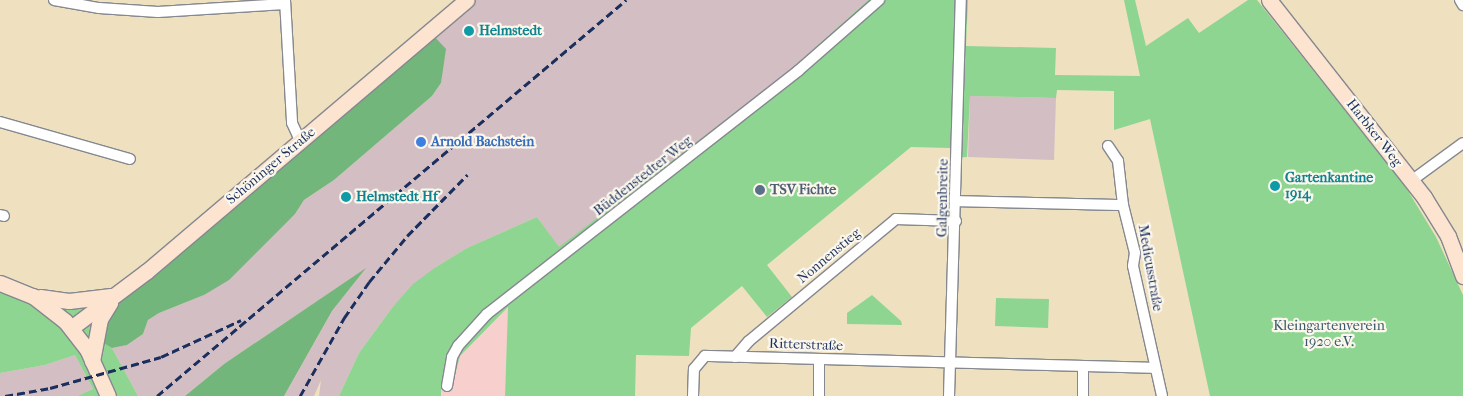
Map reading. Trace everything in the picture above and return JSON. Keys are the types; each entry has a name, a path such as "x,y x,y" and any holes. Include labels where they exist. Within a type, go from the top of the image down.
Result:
{"main road":[{"name":"Schöninger Straße","path":"71,328 115,296 300,142 465,0"},
{"name":"Harbker Weg","path":"1269,0 1412,181 1442,222 1463,276"},
{"path":"0,282 33,296 69,301 115,296"},
{"path":"33,296 71,328 92,361 108,396"},
{"path":"92,361 100,319 115,296"}],"street":[{"path":"54,0 158,12 285,2 292,123 300,142"},
{"name":"Büddenstedter Weg","path":"447,386 452,357 458,346 486,314 798,71 879,0"},
{"name":"Galgenbreite","path":"949,396 957,201 961,0"},
{"path":"1460,0 1463,5"},
{"path":"0,122 130,158"},
{"path":"1412,181 1463,143"},
{"name":"Medicusstraße","path":"1108,146 1118,161 1123,205 1162,396"},
{"path":"957,201 1123,205"},
{"name":"Nonnenstieg","path":"735,357 749,341 896,219 956,221"},
{"name":"Ritterstraße","path":"693,396 694,369 697,361 705,356 1155,368"},
{"path":"818,396 819,359"},
{"path":"1083,367 1083,396"}],"shaded area":[{"path":"474,0 868,0 787,73 559,248 537,217 467,248 436,267 392,308 359,353 339,396 319,396 321,380 314,396 284,396 332,311 364,270 224,364 185,396 138,396 112,348 127,345 143,334 148,320 159,313 204,295 295,214 304,200 334,180 432,96 441,83 442,69 433,35"},
{"path":"970,96 1056,98 1054,160 968,157"},
{"path":"508,307 505,395 539,396 441,396 441,383 453,382 460,356"},
{"path":"75,355 93,389 77,396 0,396 0,373 45,365"}],"green space":[{"name":"Kleingartenverein 1920 e.V.","path":"868,0 968,0 966,46 1056,48 1055,75 1140,76 1124,0 1135,0 1146,46 1188,18 1199,33 1248,0 1257,0 1405,186 1436,237 1463,295 1463,396 1210,396 1150,119 1114,130 1114,91 1057,90 1056,98 970,96 967,157 950,158 950,148 911,147 767,265 792,297 767,317 742,286 691,328 689,356 636,355 635,396 505,396 508,307 460,356 453,383 441,383 441,396 339,396 359,353 392,308 413,284 467,248 537,217 559,247 787,73"},
{"path":"433,35 446,49 441,83 432,96 334,180 304,200 295,214 229,280 204,295 159,313 148,320 143,334 127,345 112,348 105,344 104,334 110,309 115,304"},
{"path":"366,268 332,311 284,396 185,396 224,364"},
{"path":"0,291 66,306 115,304 105,344 112,348 138,396 77,396 93,389 75,355 45,365 0,373"},
{"path":"872,295 901,321 902,325 847,324 847,313"},
{"path":"996,298 1049,299 1048,328 995,326"}],"railway":[{"path":"157,396 626,0"},
{"path":"300,396 344,318 369,282 407,236 467,175"},
{"path":"5,396 50,388 161,357 241,320"}],"place":[{"name":"Helmstedt","path":"469,31"},
{"name":"Arnold Bachstein","path":"421,142"},
{"name":"Gartenkantine 1914","path":"1275,186"},
{"name":"TSV Fichte","path":"760,190"},
{"name":"Helmstedt Hf","path":"346,197"}]}
